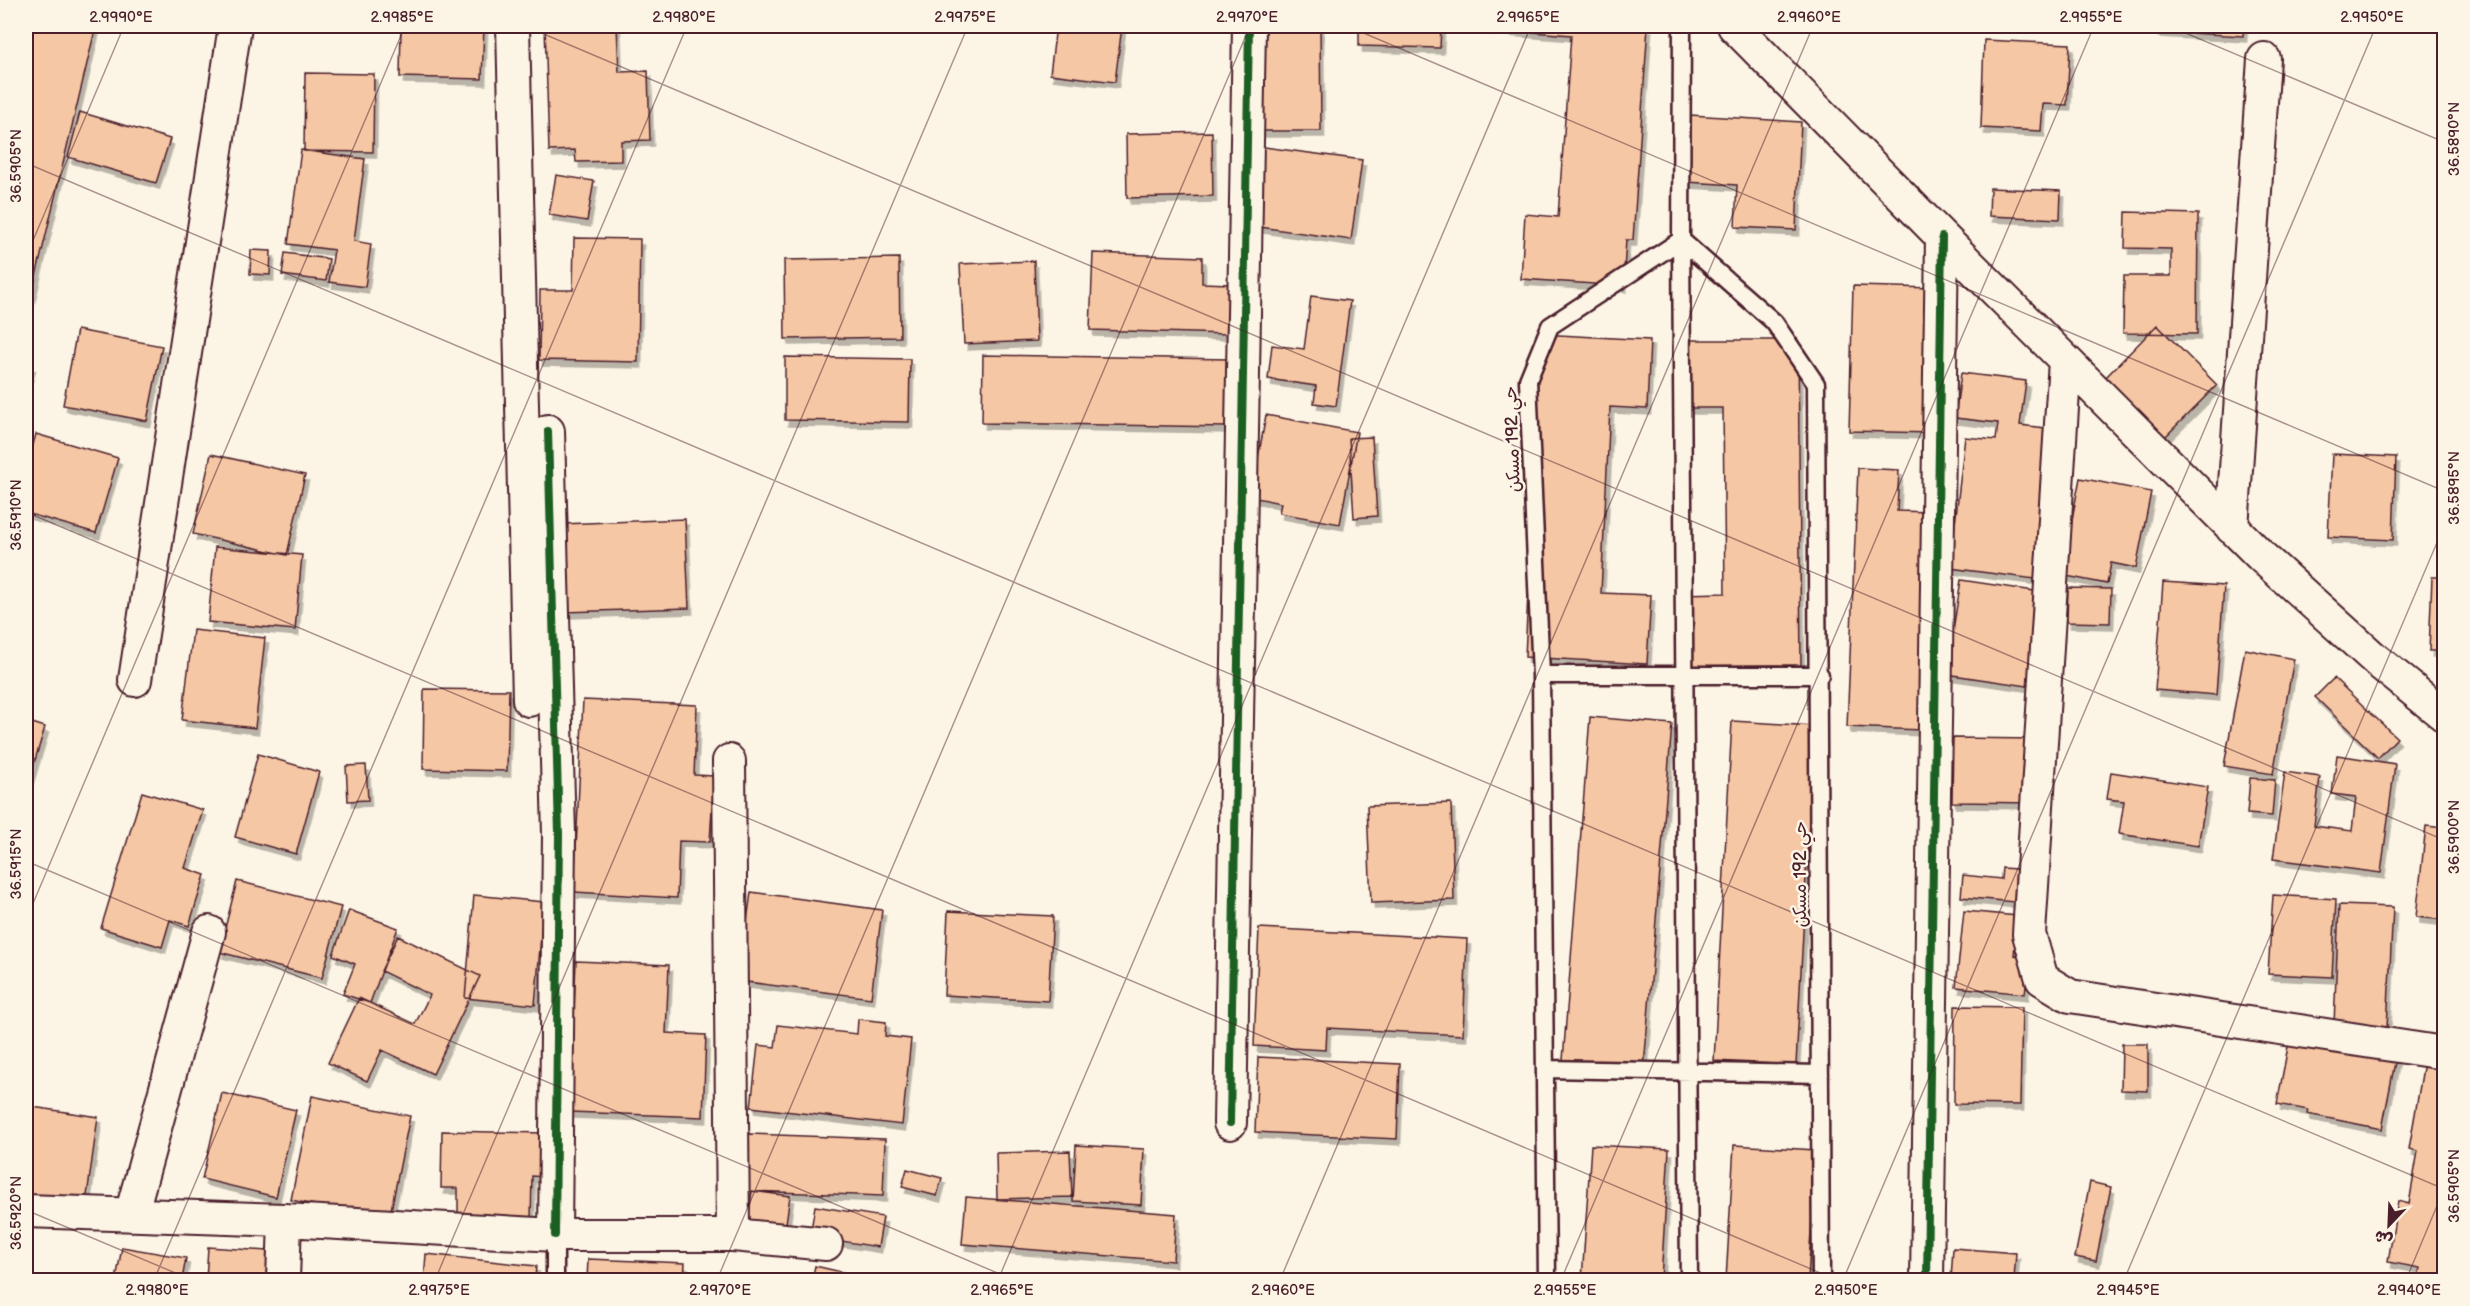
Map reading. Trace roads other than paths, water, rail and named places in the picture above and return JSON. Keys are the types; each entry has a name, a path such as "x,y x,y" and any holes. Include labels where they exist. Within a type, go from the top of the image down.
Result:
{"street":[{"path":"135,680 235,26"},
{"path":"513,26 529,700"},
{"path":"1230,1123 1249,26"},
{"path":"1734,26 2232,528 2376,660 2445,715"},
{"path":"2232,528 2264,59"},
{"path":"1927,1281 1942,237"},
{"path":"2065,360 2030,934 2042,979 2070,996 2445,1053"},
{"path":"548,430 559,834 555,1235"},
{"path":"729,761 733,1235"},
{"path":"131,1215 209,932"},
{"path":"26,1211 285,1220 555,1235 733,1235 826,1244"},
{"path":"283,1281 285,1220"}],"lane":[{"path":"1682,26 1681,240 1689,1281"},
{"name":"حي 192 مسكن","path":"1547,1281 1542,675 1528,380 1550,326 1681,240 1774,322 1816,384 1820,675 1821,1281"},
{"path":"1542,675 1820,675"},
{"path":"1545,1069 1820,1074"},
{"path":"555,1235 555,1281"}]}
